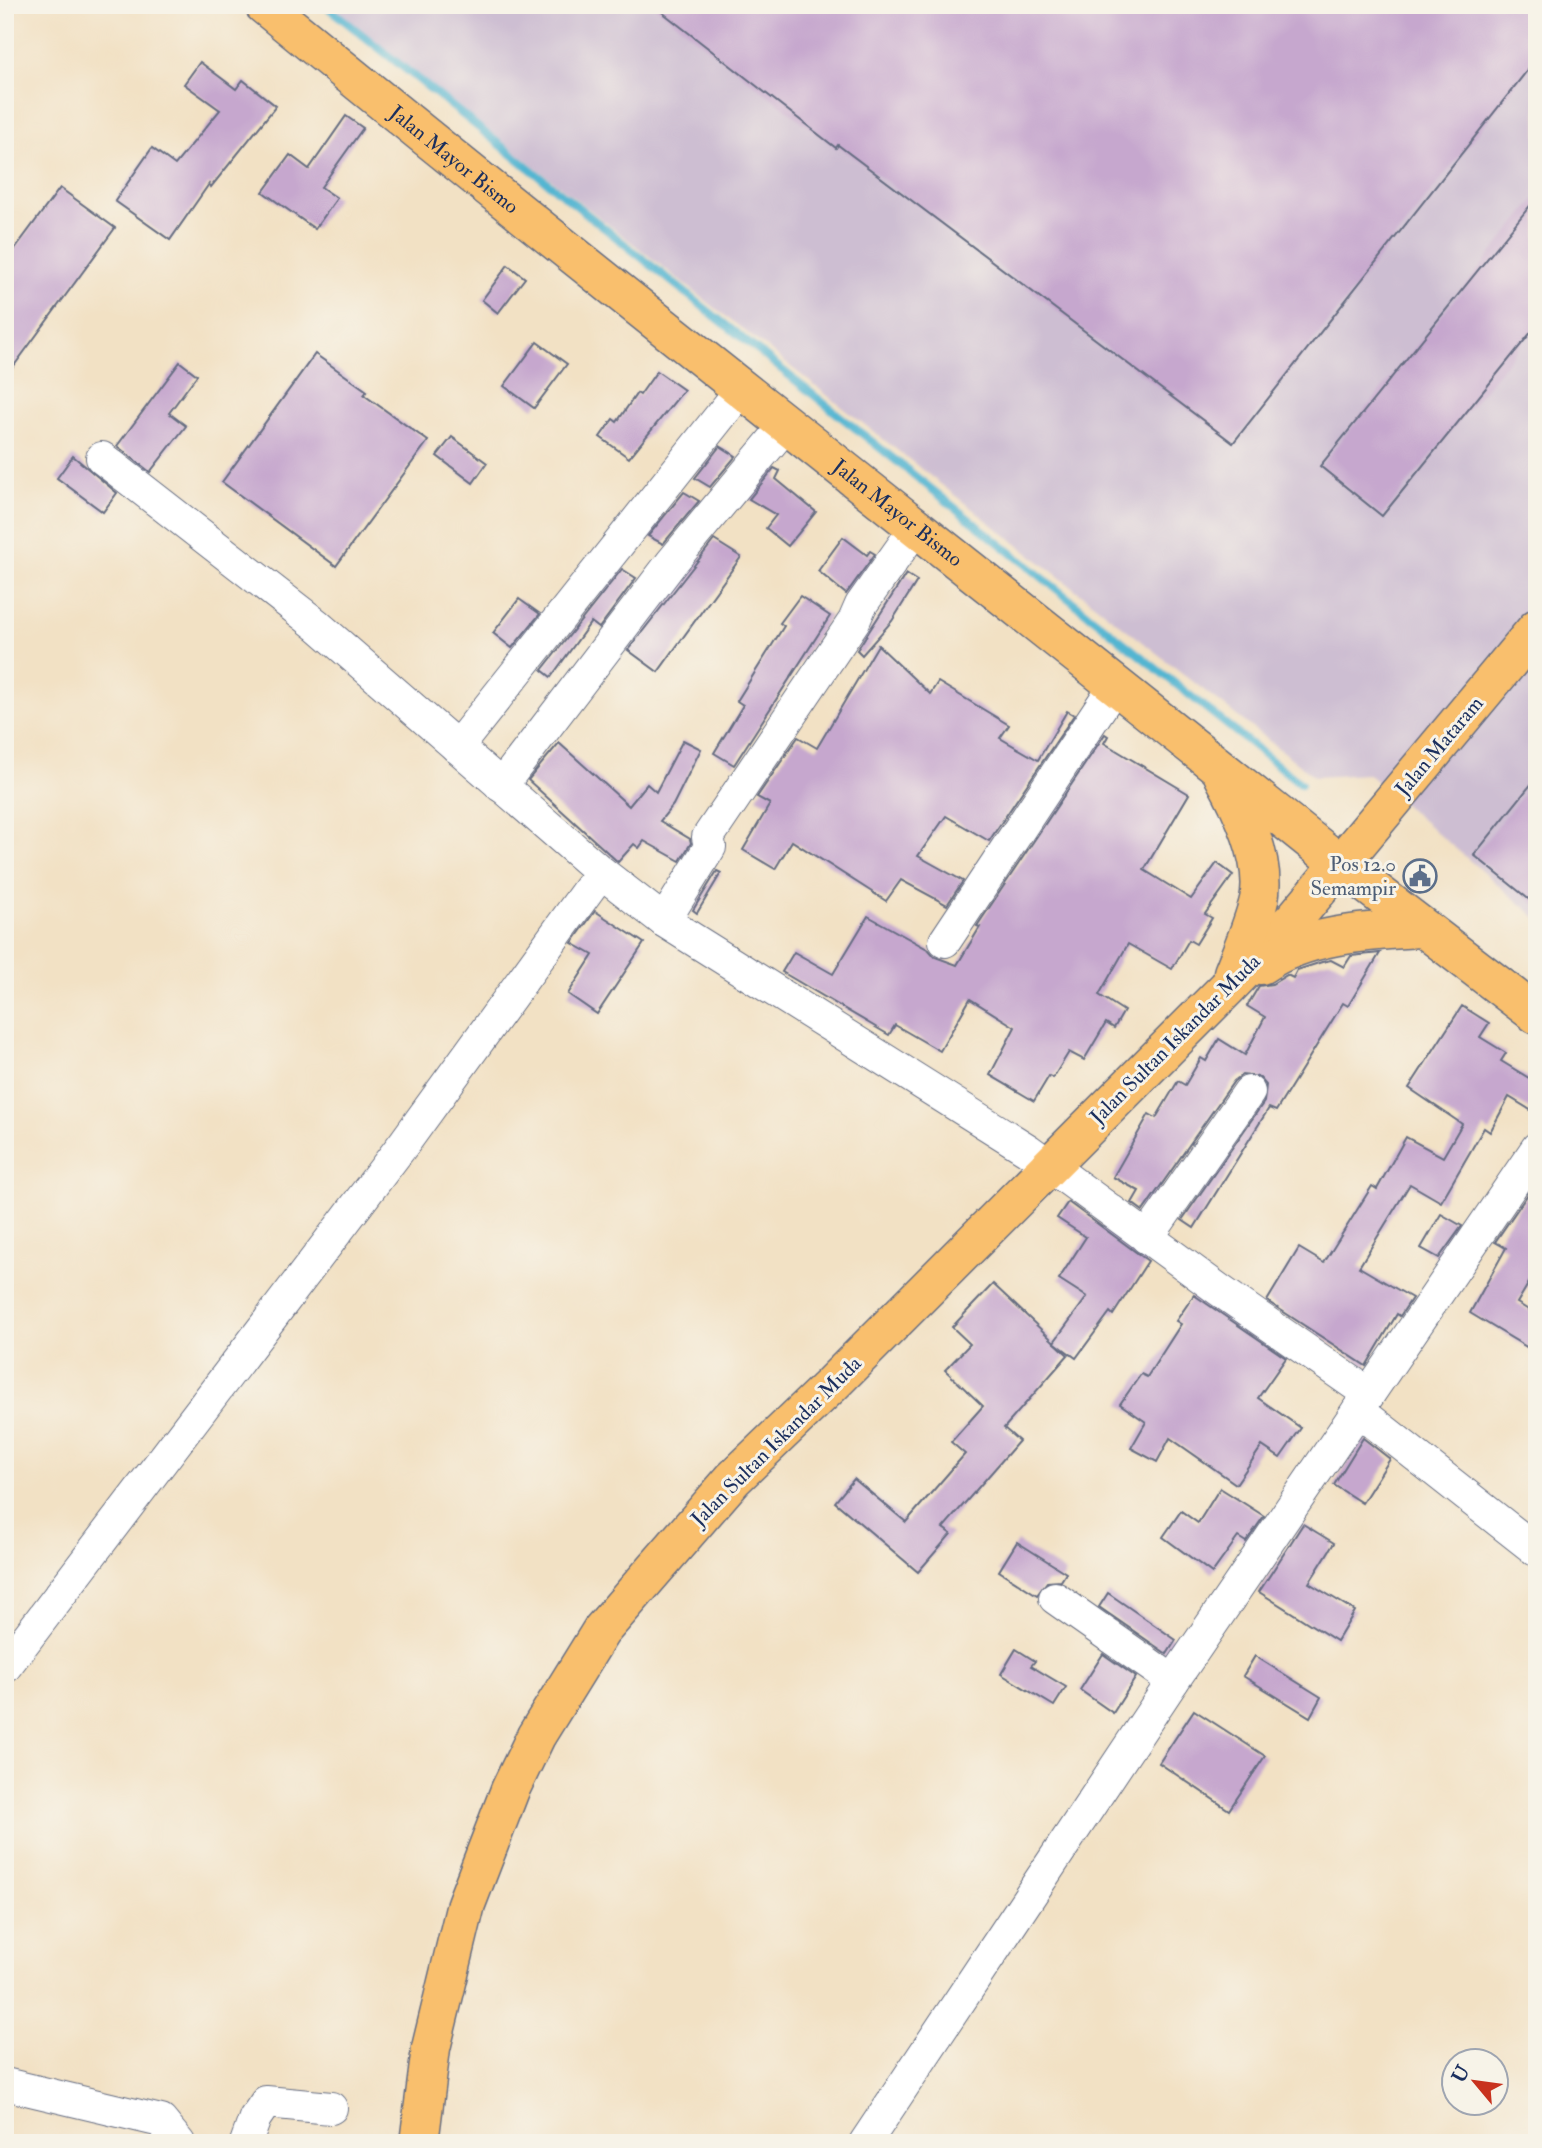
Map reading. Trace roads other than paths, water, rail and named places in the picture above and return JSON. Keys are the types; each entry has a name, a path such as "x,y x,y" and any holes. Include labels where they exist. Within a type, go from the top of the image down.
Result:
{"main road":[{"name":"Jalan Mayor Bismo","path":"264,5 741,390 917,526 1420,928 1537,1015"},
{"name":"Jalan Mataram","path":"1340,864 1537,628"},
{"path":"1217,765 1240,804 1259,870 1259,898 1227,988"},
{"name":"Jalan Sultan Iskandar Muda","path":"419,2143 431,2048 466,1904 510,1790 536,1736 570,1678 627,1600 733,1479 830,1386 1227,988 1294,919 1340,864"},
{"path":"1227,988 1272,957 1309,943 1369,931 1420,928"}],"street":[{"path":"457,747 741,390"},
{"path":"501,786 672,562 786,425"},
{"path":"102,458 317,625 601,872 664,921 1028,1150 1363,1402 1537,1551"},
{"path":"664,921 710,847 708,837 854,621 860,605 917,526"},
{"path":"945,941 1116,684"},
{"path":"5,1667 405,1142 601,872"},
{"path":"1147,1238 1249,1092"},
{"path":"865,2143 1173,1681 1537,1148"},
{"path":"1055,1598 1173,1681"},
{"path":"5,2084 162,2120 179,2143"},
{"path":"246,2143 255,2118 266,2102 331,2108"}],"waterway":[{"path":"325,5 1301,784"}],"place":[{"name":"Pos 12.0 Semampir","path":"1420,876"}]}
